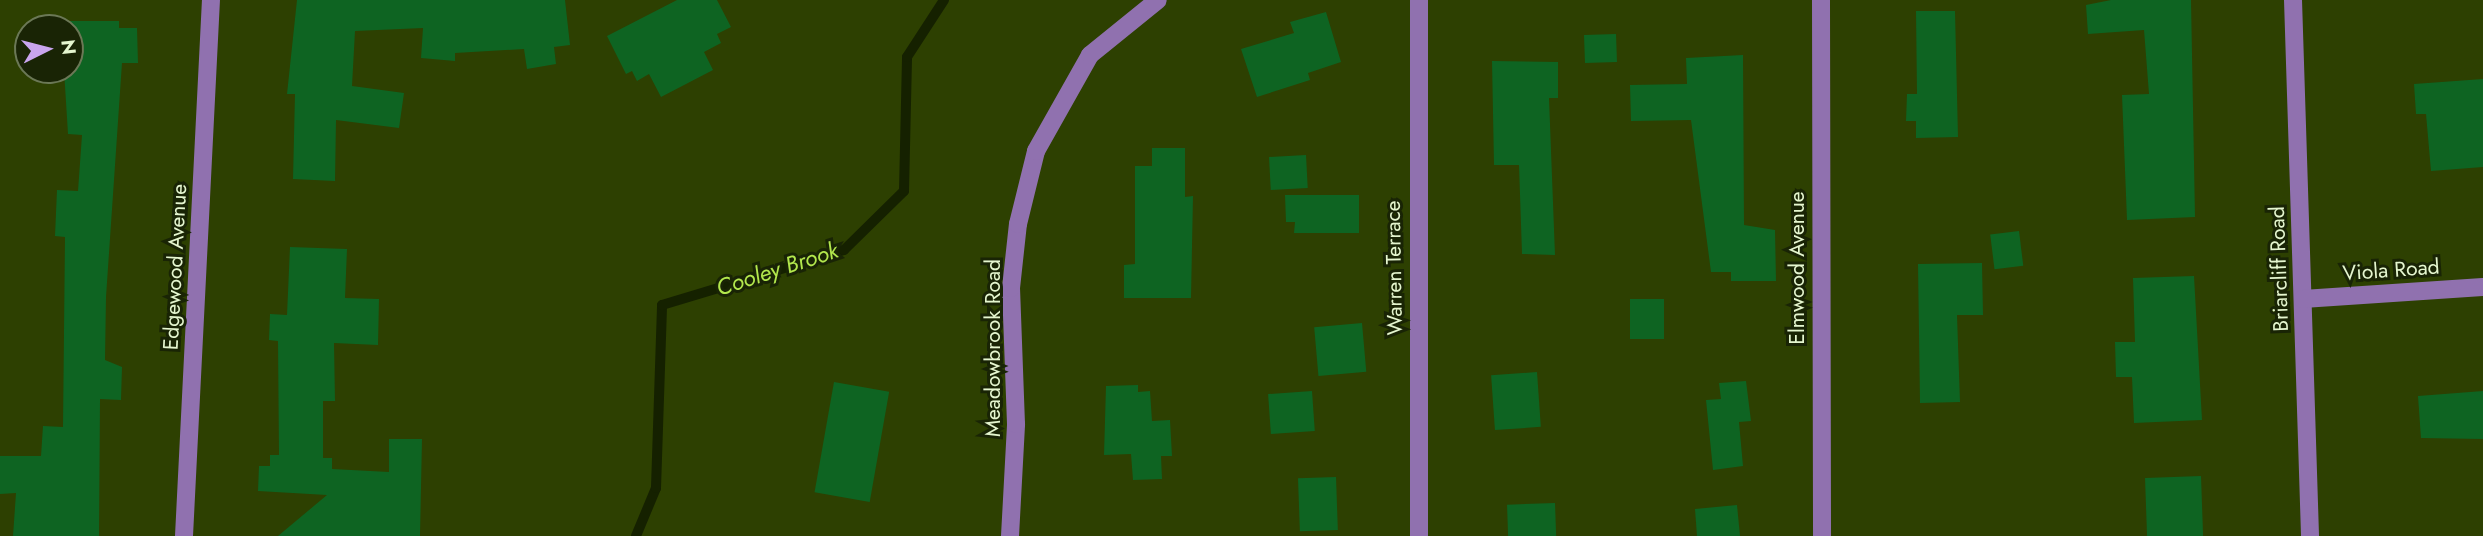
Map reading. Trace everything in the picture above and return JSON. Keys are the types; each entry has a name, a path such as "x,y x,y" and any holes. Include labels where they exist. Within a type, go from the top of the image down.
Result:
{"street":[{"name":"Edgewood Avenue","path":"184,536 211,0"},
{"name":"Meadowbrook Road","path":"1010,536 1016,424 1011,288 1017,224 1036,151 1090,55 1158,0"},
{"name":"Warren Terrace","path":"1419,0 1419,536"},
{"name":"Elmwood Avenue","path":"1821,0 1822,536"},
{"name":"Briarcliff Road","path":"2293,0 2310,536"},
{"name":"Viola Road","path":"2303,299 2483,287"}],"building":[{"path":"297,0 565,0 570,45 554,47 556,64 527,69 524,49 455,53 455,61 421,58 423,28 355,31 352,86 404,93 399,128 336,120 335,181 293,179 295,94 287,94"},
{"path":"677,0 717,0 731,27 717,34 721,43 704,52 713,70 661,97 649,74 637,81 632,71 626,74 607,36"},
{"path":"2111,0 2191,0 2195,217 2127,220 2122,95 2149,94 2144,30 2088,34 2086,5"},
{"path":"1916,11 1955,11 1958,137 1916,138 1916,121 1906,121 1907,94 1917,94"},
{"path":"1326,12 1341,62 1308,73 1310,80 1257,97 1241,49 1294,33 1290,22"},
{"path":"84,21 119,21 119,28 137,28 138,63 122,63 106,297 105,360 122,367 121,400 100,399 99,536 13,536 16,493 0,494 0,456 41,456 43,426 63,427 65,237 55,236 57,190 78,191 82,135 68,134 65,84 84,84"},
{"path":"1616,34 1617,62 1585,63 1584,35"},
{"path":"1743,55 1744,225 1775,230 1776,281 1731,281 1731,272 1711,272 1691,120 1631,121 1630,85 1687,84 1686,58"},
{"path":"1492,61 1558,62 1558,98 1549,98 1555,255 1522,254 1519,165 1494,165"},
{"path":"2483,79 2483,167 2431,171 2426,114 2416,114 2414,84"},
{"path":"1152,148 1185,148 1185,197 1193,196 1191,298 1124,298 1124,265 1135,264 1135,166 1152,166"},
{"path":"1306,155 1308,188 1271,190 1269,157"},
{"path":"1285,195 1359,195 1359,233 1294,233 1295,222 1286,222"},
{"path":"2019,231 2023,266 1994,269 1990,235"},
{"path":"290,247 347,249 345,298 379,299 378,345 334,343 335,401 323,401 323,458 332,458 332,469 389,472 389,439 422,439 420,536 278,536 327,495 258,491 259,466 270,466 270,455 279,455 278,341 269,340 270,314 287,315"},
{"path":"1982,263 1983,315 1957,315 1960,402 1920,403 1918,264"},
{"path":"2194,276 2202,420 2134,423 2132,377 2116,377 2115,342 2135,342 2133,278"},
{"path":"1630,299 1664,299 1664,339 1630,339"},
{"path":"1362,323 1366,372 1318,376 1314,327"},
{"path":"1537,372 1541,427 1495,430 1491,375"},
{"path":"1746,381 1751,421 1739,422 1743,466 1713,470 1706,400 1721,399 1719,383"},
{"path":"834,382 889,392 870,502 815,492"},
{"path":"1138,385 1138,392 1150,391 1152,421 1170,420 1172,456 1161,456 1162,479 1133,480 1131,454 1104,455 1106,386"},
{"path":"1312,391 1315,431 1271,434 1268,394"},
{"path":"2483,391 2483,439 2421,438 2418,396"},
{"path":"2201,476 2203,536 2147,536 2145,478"},
{"path":"1336,477 1338,530 1300,531 1298,478"},
{"path":"1555,503 1556,536 1508,536 1507,505"},
{"path":"1737,505 1740,536 1697,536 1695,509"}],"waterway":[{"name":"Cooley Brook","path":"636,536 656,488 662,305 844,250 904,191 907,57 944,0"}]}
